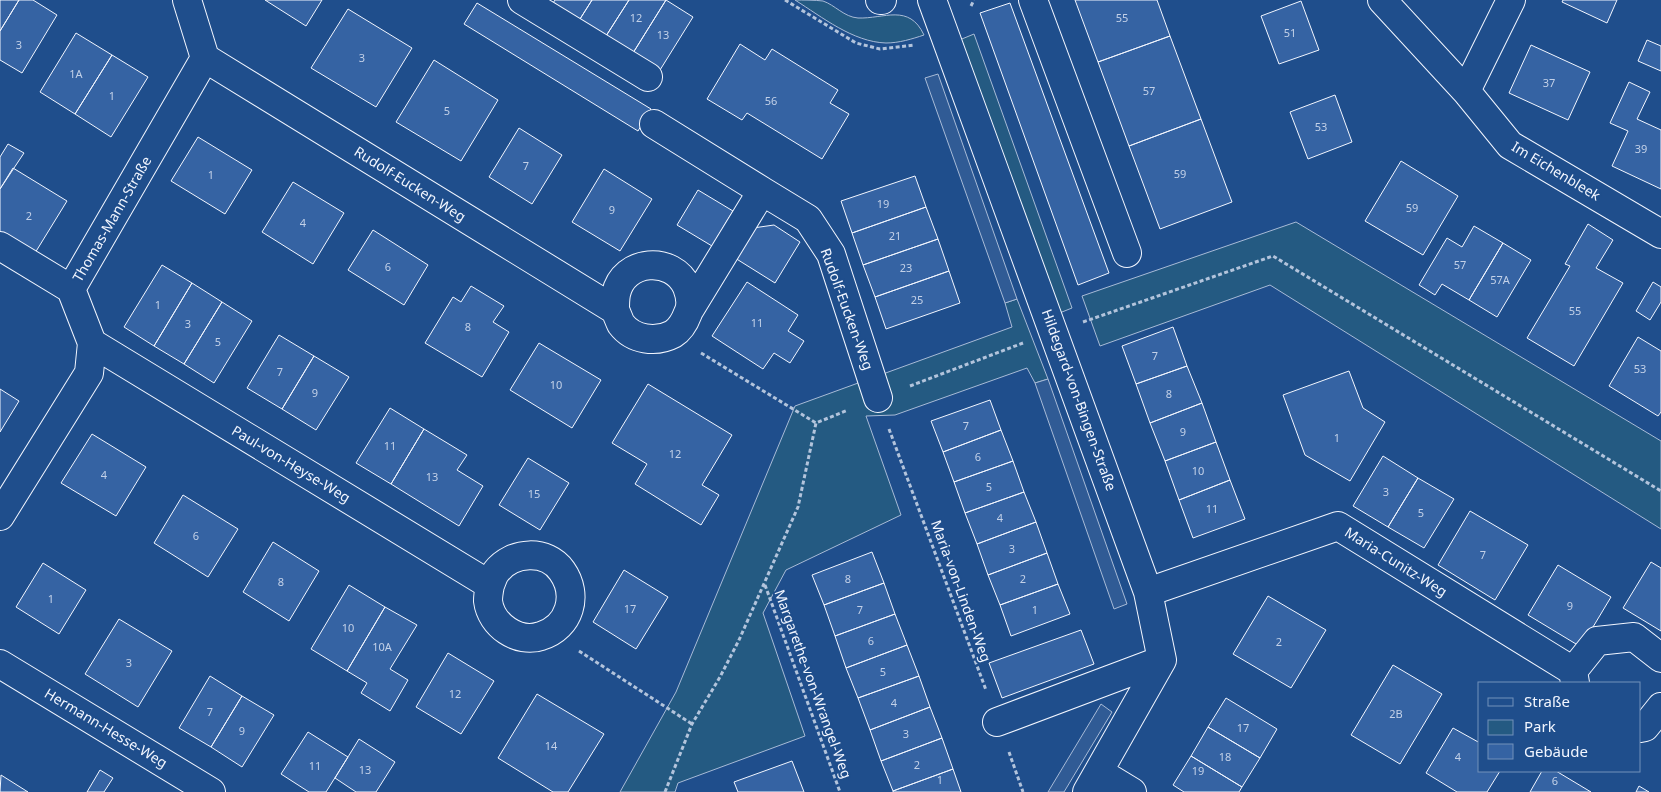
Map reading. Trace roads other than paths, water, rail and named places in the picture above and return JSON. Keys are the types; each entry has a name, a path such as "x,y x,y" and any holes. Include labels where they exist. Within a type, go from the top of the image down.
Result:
{"street":[{"path":"187,0 205,58"},
{"path":"522,0 648,77"},
{"name":"Hildegard-von-Bingen-Straße","path":"932,0 1148,592 1162,660"},
{"path":"1034,0 1127,253"},
{"name":"Im Eichenbleek","path":"1382,0 1466,91 1510,145 1661,234"},
{"path":"1466,91 1510,0"},
{"name":"Thomas-Mann-Straße","path":"0,516 89,373 92,343 71,289 205,58"},
{"name":"Rudolf-Eucken-Weg","path":"205,58 616,310 621,323 632,334 646,339 660,339 674,333 684,323 690,309"},
{"name":"Rudolf-Eucken-Weg","path":"654,124 808,219 831,254 878,398"},
{"path":"690,309 762,190"},
{"path":"0,246 71,289"},
{"path":"616,310 616,295 621,281 631,271 645,265 660,265 674,270 684,280 690,294 690,309"},
{"name":"Paul-von-Heyse-Weg","path":"92,343 490,586"},
{"name":"Maria-Cunitz-Weg","path":"1148,592 1338,526 1574,677 1597,641 1634,637 1661,658"},
{"path":"533,555 547,558 559,567 567,579 571,593 570,607 564,620 554,630 540,637 526,638 512,634 500,626 492,614 488,600 490,586 496,572 506,562 518,556 533,555"},
{"path":"997,722 1162,660"},
{"path":"1132,792 1093,782 1162,660"},
{"name":"Hermann-Hesse-Weg","path":"0,664 211,792"},
{"path":"1641,728 1645,727 1661,707"}]}
